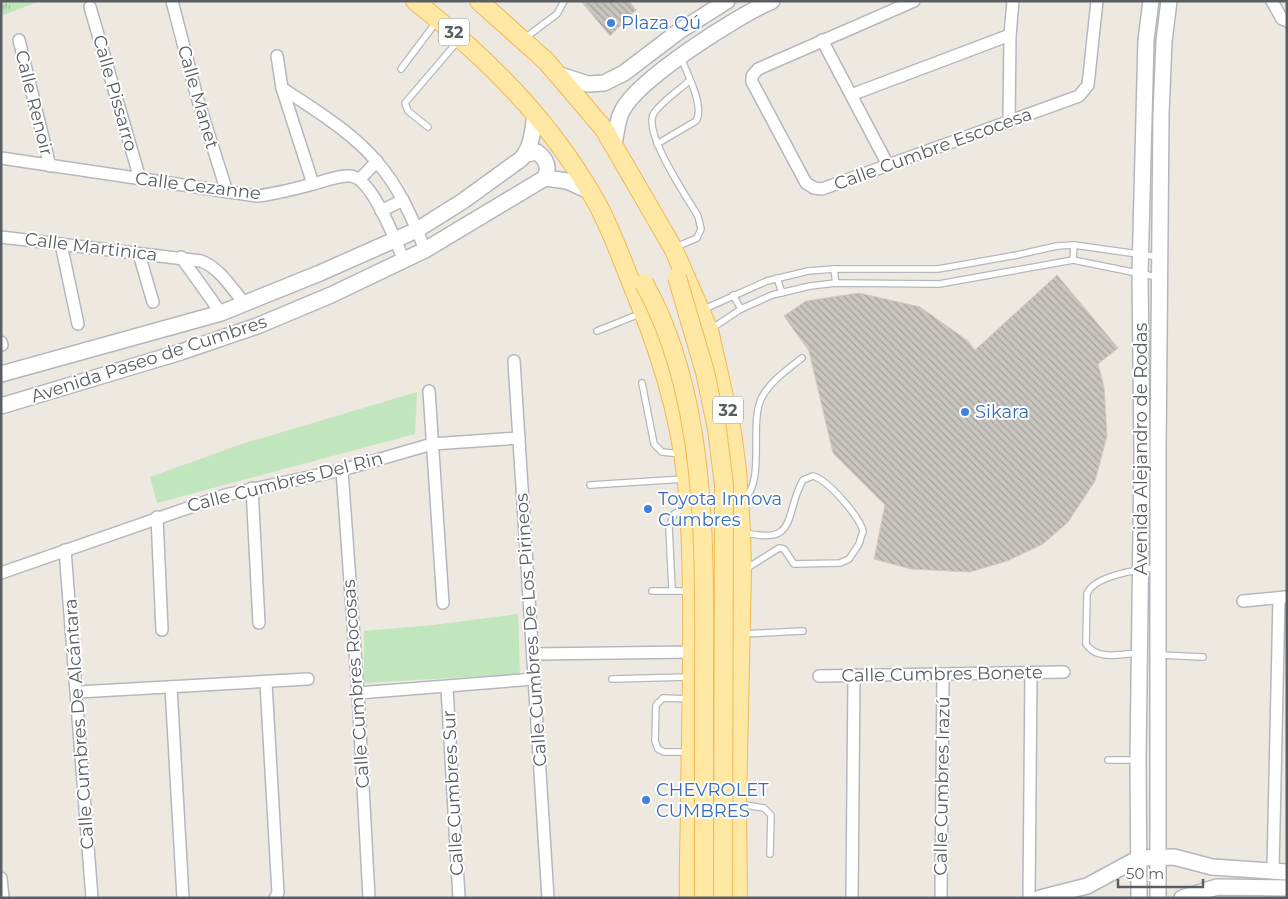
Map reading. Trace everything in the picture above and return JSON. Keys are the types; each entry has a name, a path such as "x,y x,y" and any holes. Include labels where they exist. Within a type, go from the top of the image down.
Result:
{"main road":[{"name":"32","path":"416,1 490,64 535,114 566,155 608,226 644,312 663,365 683,454 689,505 692,591 690,898"},
{"name":"32","path":"479,1 560,75 604,129 674,250 702,310 709,330 731,424 741,531 742,571 737,804 738,898"},
{"path":"608,226 644,283 662,318 680,378 692,430 700,483 704,543 705,615 704,898"},
{"path":"674,250 677,277 705,372 717,428 724,485 723,898"},
{"path":"690,866 698,880 706,882 729,882 739,874"}],"street":[{"name":"Calle Manet","path":"172,1 197,97 227,192"},
{"path":"560,75 588,84 604,83 624,73 678,32 727,1"},
{"path":"614,145 620,115 635,92 680,58 737,20 772,1"},
{"name":"Calle Cumbre Escocesa","path":"914,1 758,69 752,76 752,82 806,183 814,188 822,189 1009,123 1079,96 1088,85 1098,1"},
{"path":"1009,123 1010,36 1013,1"},
{"name":"Avenida Alejandro de Rodas","path":"1139,898 1138,760 1142,568 1140,273 1146,40 1151,1"},
{"name":"Avenida Alejandro de Rodas","path":"1158,898 1159,257 1161,114 1164,41 1169,1"},
{"path":"1272,1 1284,20"},
{"name":"Calle Pissarro","path":"90,7 140,179"},
{"path":"851,95 1010,36"},
{"name":"Calle Renoir","path":"19,40 50,166"},
{"path":"822,40 888,165"},
{"path":"277,56 282,88 313,184"},
{"path":"282,88 332,122 376,161 403,200 424,250"},
{"path":"535,114 526,154 537,152 545,159 548,170 546,178 567,181 589,191"},
{"name":"Avenida Paseo de Cumbres","path":"1,374 221,313 245,304 417,230 494,179 526,154"},
{"name":"Calle Cezanne","path":"1,158 227,192 269,195 344,176 360,179"},
{"path":"376,161 360,179 381,211 404,260"},
{"name":"Avenida Paseo de Cumbres","path":"1,406 181,352 257,326 330,295 424,250 546,178"},
{"path":"381,211 403,200"},
{"name":"Calle Martinica","path":"1,236 139,254 182,257 210,264 245,304"},
{"path":"61,244 78,324"},
{"path":"139,254 153,302"},
{"name":"Calle Martinica","path":"182,257 221,313"},
{"path":"175,326 181,352"},
{"name":"Calle Cumbres De Los Pirineos","path":"514,361 548,898"},
{"path":"429,391 443,603"},
{"name":"Calle Cumbres Del Rin","path":"1,573 199,502 252,488 342,470 432,444 518,438"},
{"name":"Calle Cumbres Rocosas","path":"342,470 358,693 368,898"},
{"path":"252,488 259,623"},
{"path":"157,517 162,630"},
{"name":"Calle Cumbres De Alcántara","path":"65,550 78,692 92,898"},
{"path":"1040,898 1087,886 1139,858 1174,857 1212,867 1280,871 1283,597 1243,601"},
{"path":"534,654 691,652"},
{"name":"Calle Cumbres Bonete","path":"819,676 1064,672"},
{"path":"1029,898 1031,673"},
{"name":"Calle Cumbres Irazú","path":"941,898 943,674"},
{"path":"852,898 854,675"},
{"path":"78,692 266,683 308,679"},
{"path":"358,693 447,688 534,679"},
{"path":"266,683 276,895"},
{"path":"170,688 183,898"},
{"name":"Calle Cumbres Sur","path":"447,688 459,898"},
{"path":"1,878 2,898"},
{"path":"1182,898 1217,887 1278,891"}],"lane":[{"path":"523,40 558,14 564,1"},
{"path":"401,69 438,19"},
{"path":"428,127 408,111 405,103 461,38"},
{"path":"657,144 696,121 699,116 698,105 690,80 680,58"},
{"path":"674,250 697,238 701,228 698,216 657,144 651,123 655,111 690,80"},
{"path":"1072,260 1074,245"},
{"path":"702,310 733,295 777,278 808,271 834,269 938,269 1057,246 1074,245 1159,257"},
{"path":"709,330 741,308 782,293 836,284 939,284 1072,260 1159,278"},
{"path":"834,269 836,284"},
{"path":"777,278 782,293"},
{"path":"733,295 741,308"},
{"path":"596,331 644,312"},
{"path":"739,503 752,488 755,428 760,401 765,391 802,358"},
{"path":"642,384 654,444 662,452 683,454"},
{"path":"741,531 762,536 778,533 793,512 803,480 813,476 826,483 857,519 863,531 854,554 840,563 794,564 784,549 779,548 742,571"},
{"path":"590,485 686,479"},
{"path":"672,590 669,527 674,514 689,505"},
{"path":"1140,652 1094,654 1086,644 1089,588 1097,581 1142,568 1158,568"},
{"path":"652,591 692,591"},
{"path":"740,634 803,631"},
{"path":"1158,655 1203,657"},
{"path":"612,679 691,677"},
{"path":"690,752 664,752 658,749 656,741 656,705 663,698 691,699"},
{"path":"1108,760 1138,760"},
{"path":"737,804 764,808 768,811 772,822 770,854"}],"green space":[{"path":"1,1 40,1 1,16"},
{"path":"417,392 415,434 157,503 150,477 242,444"},
{"path":"518,614 520,674 364,683 364,631 434,625"}],"building":[{"name":"Plaza Qú","path":"581,1 629,1 636,10 610,36"},
{"name":"Sikara","path":"1057,275 1118,348 1098,364 1104,387 1107,436 1095,481 1068,522 1043,544 1007,561 970,572 911,569 874,559 885,505 833,453 809,351 784,316 806,301 859,293 920,307 968,341 975,350"}],"place":[{"name":"Plaza Qú","path":"611,23"},
{"name":"Sikara","path":"965,412"},
{"name":"Toyota Innova Cumbres","path":"648,509"},
{"name":"CHEVROLET CUMBRES","path":"646,800"}]}
